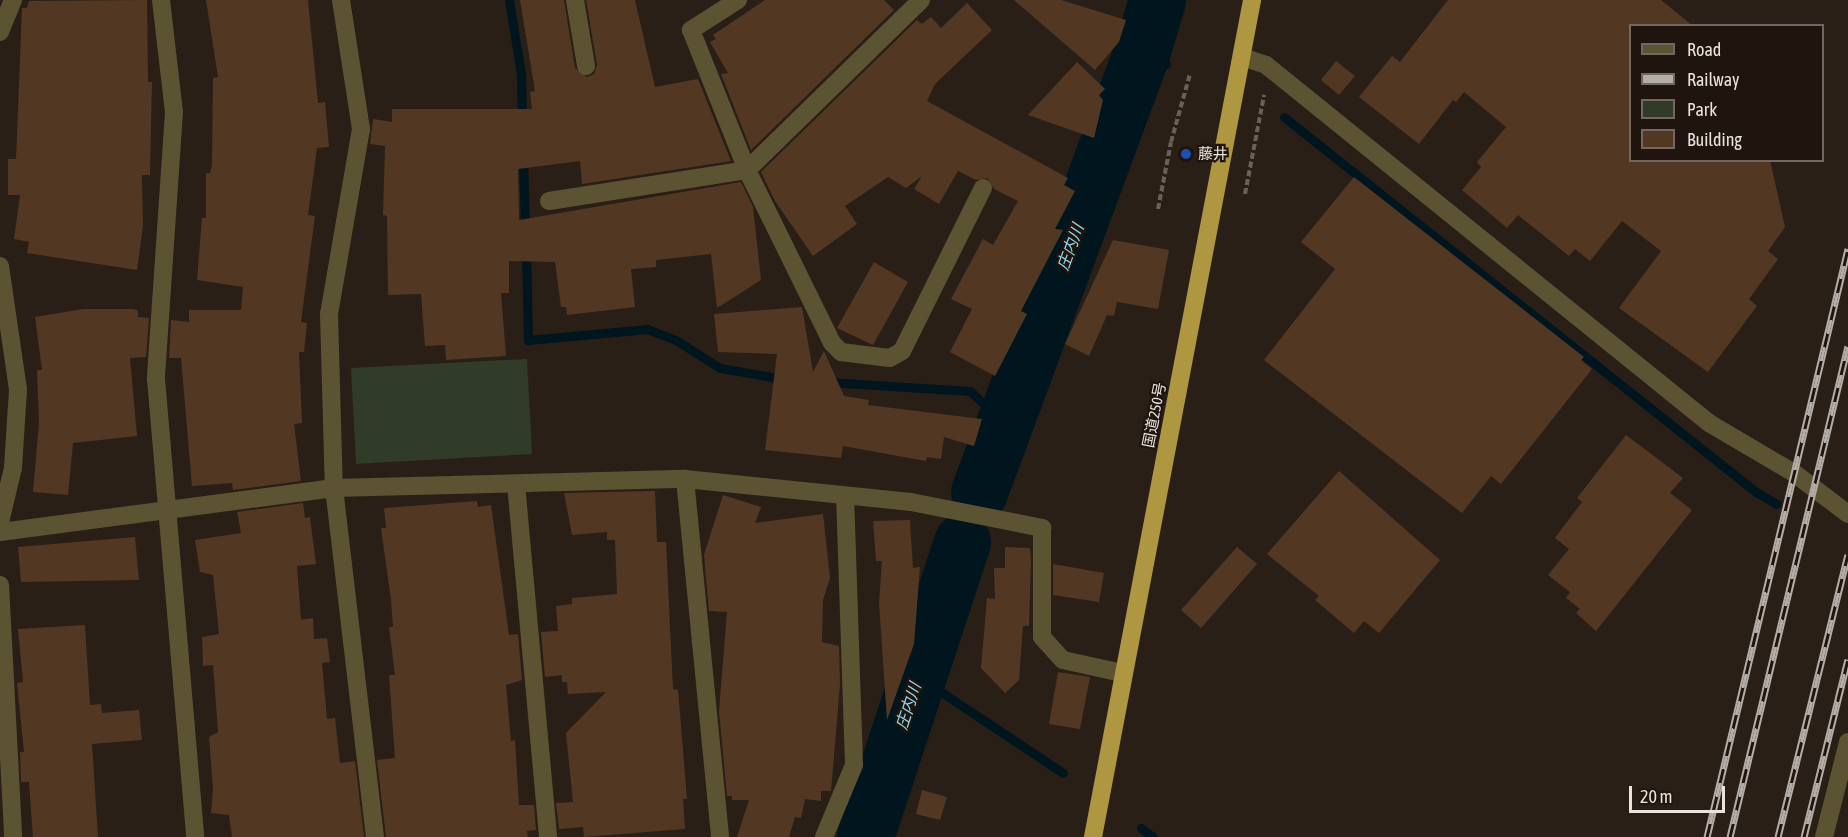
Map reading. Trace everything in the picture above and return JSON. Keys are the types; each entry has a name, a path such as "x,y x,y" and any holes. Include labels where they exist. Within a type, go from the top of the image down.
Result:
{"highway":[{"name":"国道250号","path":"1093,837 1122,673 1252,0"}],"street":[{"path":"0,32 13,0"},
{"path":"161,0 174,112 156,379 165,513 195,837"},
{"path":"341,0 361,129 329,314 334,488 375,837"},
{"path":"575,0 586,66"},
{"path":"738,0 691,30 747,170 832,343 852,356 890,358 902,351 983,188"},
{"path":"549,201 747,170 921,0"},
{"path":"1242,57 1266,65 1709,423 1794,473 1848,514"},
{"path":"0,266 18,390 13,468 0,522"},
{"path":"0,532 165,513 334,488 685,479 911,502 1042,528 1042,637 1063,660 1122,673"},
{"path":"685,479 720,837"},
{"path":"516,484 548,837"},
{"path":"824,837 854,765 845,496"},
{"path":"0,585 13,837"},
{"path":"1824,837 1848,742"}],"path":[{"path":"1158,209 1171,141 1190,74"},
{"path":"1245,194 1265,89"}],"green space":[{"path":"527,359 532,454 356,464 351,368"}],"building":[{"path":"147,0 148,82 152,82 150,175 142,175 143,226 137,270 27,253 29,242 14,239 20,195 8,195 8,159 16,159 22,8 27,8 29,1"},
{"path":"206,0 308,0 318,103 325,102 329,147 317,148 308,215 315,216 301,322 307,323 304,352 299,352 302,423 294,424 301,481 233,490 232,483 192,486 181,358 169,358 171,320 189,322 189,310 241,310 243,287 197,280 202,218 206,218 206,173 210,173 212,164 213,78 218,77"},
{"path":"520,0 564,0 575,68 587,77 594,74 597,65 586,0 635,0 655,87 698,79 731,161 582,184 580,161 518,169 519,220 741,182 753,207 761,280 717,308 711,254 656,260 656,267 631,269 635,307 567,315 566,307 561,307 555,262 509,261 509,293 501,293 506,356 446,360 445,345 425,346 421,294 388,295 387,216 383,215 385,146 370,144 373,119 392,122 392,109 532,109 530,92 535,91"},
{"path":"765,0 884,0 894,10 751,150 721,74 728,73 710,42 716,39 713,35"},
{"path":"1014,0 1061,0 1126,20 1119,42 1095,70"},
{"path":"1448,0 1661,0 1691,24 1629,24 1629,162 1770,162 1785,227 1768,251 1778,259 1749,299 1757,306 1708,372 1619,308 1661,251 1622,221 1590,261 1575,249 1569,256 1518,215 1507,228 1462,190 1481,167 1477,162 1506,127 1464,92 1456,102 1453,100 1419,144 1359,97 1392,56 1400,62"},
{"path":"967,3 992,30 935,84 927,101 1068,178 1064,185 1075,191 1055,229 1063,230 1021,311 1027,314 995,376 950,352 972,309 951,299 983,239 993,245 1018,201 994,189 987,178 976,180 958,171 939,204 914,189 922,176 906,188 888,177 845,206 857,224 813,256 775,201 761,172 917,20 922,24 931,17 941,28"},
{"path":"1336,61 1355,76 1339,95 1321,80"},
{"path":"1077,62 1105,89 1099,95 1103,100 1094,138 1028,115"},
{"path":"1354,177 1584,357 1581,360 1592,369 1501,484 1491,476 1462,513 1264,360 1335,269 1301,242"},
{"path":"1113,240 1169,250 1158,309 1117,302 1114,316 1107,315 1089,356 1065,344"},
{"path":"874,262 908,282 873,345 837,328"},
{"path":"802,307 813,372 824,351 844,396 869,400 868,405 982,419 974,446 944,437 941,459 927,457 926,461 843,446 841,458 765,450 777,354 718,352 714,314"},
{"path":"83,309 134,309 138,311 138,317 149,318 146,357 130,358 137,436 73,443 68,495 33,492 39,422 37,370 42,370 35,317"},
{"path":"1626,435 1683,478 1670,493 1692,510 1596,631 1576,613 1580,609 1566,598 1570,592 1548,575 1569,549 1555,538 1582,502 1577,498"},
{"path":"1339,471 1440,560 1379,633 1364,621 1354,633 1315,600 1319,596 1267,554"},
{"path":"655,491 657,542 666,542 673,689 678,690 687,799 683,799 685,829 584,837 583,827 559,829 556,803 573,802 566,733 606,692 568,694 567,682 562,682 562,675 545,677 541,632 558,631 556,606 572,604 572,598 617,594 615,540 607,540 607,532 572,535 564,493"},
{"path":"723,495 761,507 755,523 823,514 830,578 823,600 822,642 839,646 840,684 831,791 821,791 821,801 805,799 801,818 795,817 789,837 737,837 749,800 732,800 732,796 727,796 719,711 727,612 709,611 704,555"},
{"path":"477,501 478,507 491,505 509,635 518,634 522,680 506,685 511,741 515,740 519,805 534,805 536,830 527,831 528,837 386,837 377,760 395,758 389,675 395,675 389,627 393,627 391,600 381,528 386,528 384,508"},
{"path":"303,503 305,518 310,517 316,564 297,566 301,620 313,618 314,639 327,638 330,662 322,663 327,719 335,718 340,763 355,761 364,837 232,837 229,815 211,813 213,789 209,737 218,732 213,665 203,666 202,637 219,634 213,575 200,572 195,540 241,533 237,512"},
{"path":"910,520 913,568 920,567 914,644 887,720 879,603 882,561 876,561 873,521"},
{"path":"135,537 139,580 21,582 18,547"},
{"path":"1005,547 1030,548 1031,560 1029,626 1023,626 1019,680 1005,693 981,668 987,598 995,599 994,568 1005,568"},
{"path":"1237,547 1257,564 1201,628 1181,610"},
{"path":"1053,564 1104,573 1099,602 1053,595"},
{"path":"85,625 90,705 101,704 102,713 139,710 142,740 92,744 98,837 33,837 29,782 21,782 20,752 24,752 17,683 23,682 18,629"},
{"path":"1058,672 1090,677 1080,729 1049,724"},
{"path":"922,790 947,797 940,820 916,814"}],"waterway":[{"path":"509,0 521,74 522,121"},
{"name":"庄内川","path":"979,492 1141,54 1157,0"},
{"path":"1141,54 1166,64"},
{"path":"1284,117 1756,492 1777,504"},
{"path":"523,158 525,229"},
{"path":"526,251 528,340 647,329 676,340 720,368 784,379"},
{"path":"828,382 970,391 1004,423"},
{"name":"庄内川","path":"865,837 962,542"},
{"path":"917,676 1063,773"},
{"path":"1141,828 1153,837"}],"railway":[{"path":"1707,837 1848,249"},
{"path":"1730,837 1848,346"},
{"path":"1778,837 1848,555"},
{"path":"1804,837 1848,659"}],"place":[{"name":"藤井","path":"1186,154"}]}
